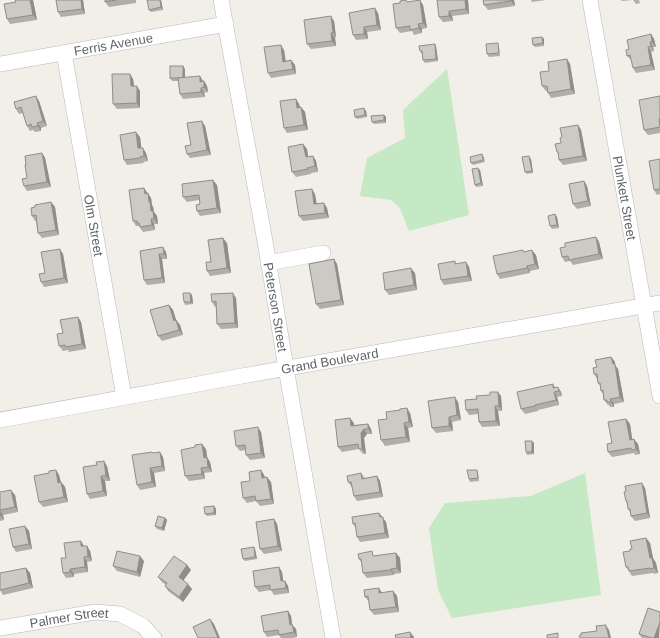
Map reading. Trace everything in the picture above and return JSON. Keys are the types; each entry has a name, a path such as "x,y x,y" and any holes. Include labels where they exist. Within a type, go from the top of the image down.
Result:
{"street":[{"name":"Peterson Street","path":"221,0 333,638"},
{"name":"Plunkett Street","path":"590,0 660,396"},
{"name":"Ferris Avenue","path":"0,64 226,24"},
{"name":"Olm Street","path":"64,53 124,397"},
{"path":"268,263 323,253"},
{"name":"Grand Boulevard","path":"0,420 286,368 660,303"},
{"name":"Palmer Street","path":"0,628 95,612 120,614 143,626 154,638"}],"green space":[{"path":"447,69 469,215 409,231 400,208 391,200 360,196 367,158 405,138 403,110"},
{"path":"585,473 601,595 452,618 438,590 429,528 445,503 531,496"}],"building":[{"path":"15,0 30,0 33,15 7,19 4,4 16,2"},
{"path":"56,0 81,0 82,9 58,12"},
{"path":"105,0 116,0 105,2"},
{"path":"147,0 160,0 161,7 149,10"},
{"path":"406,0 407,2 420,0 423,23 418,24 419,28 410,30 410,26 396,28 393,4"},
{"path":"437,0 465,0 466,9 449,11 449,16 439,17"},
{"path":"483,0 511,0 511,1 484,5"},
{"path":"375,8 377,25 364,27 364,34 353,35 349,13"},
{"path":"331,16 333,32 331,33 332,41 307,44 304,20"},
{"path":"651,34 652,42 650,42 651,46 648,47 651,65 633,68 630,55 627,56 626,50 629,49 627,40"},
{"path":"542,37 543,43 533,45 532,38"},
{"path":"498,43 499,53 487,54 486,44"},
{"path":"435,44 436,59 423,60 422,51 420,51 419,46"},
{"path":"281,45 283,62 291,60 293,69 268,73 264,47"},
{"path":"567,59 571,89 548,93 547,86 542,86 540,72 549,71 548,62"},
{"path":"170,66 183,66 183,78 170,78"},
{"path":"112,74 130,74 131,86 137,86 137,103 113,104"},
{"path":"200,76 200,82 204,81 204,87 201,88 201,92 180,94 178,78"},
{"path":"36,96 43,121 37,123 38,126 32,127 31,124 27,126 21,107 16,109 14,102"},
{"path":"660,96 660,127 644,130 639,100"},
{"path":"296,99 297,108 301,107 304,125 284,128 280,101"},
{"path":"364,108 365,115 355,117 354,110"},
{"path":"384,115 384,120 372,122 371,116"},
{"path":"202,121 207,150 187,154 185,146 191,145 187,123"},
{"path":"578,125 583,156 559,160 555,144 561,143 560,138 562,137 560,128"},
{"path":"136,132 138,148 143,148 144,156 124,160 120,135"},
{"path":"303,144 306,157 313,156 315,166 292,172 288,147"},
{"path":"42,153 47,182 24,186 22,179 27,178 25,156"},
{"path":"482,154 483,160 471,163 470,157"},
{"path":"529,156 532,171 525,172 522,157"},
{"path":"660,159 660,189 654,190 649,161"},
{"path":"478,168 481,183 475,185 472,169"},
{"path":"213,180 217,208 197,211 196,205 200,204 199,195 183,197 182,184"},
{"path":"584,181 588,201 573,204 569,184"},
{"path":"144,188 145,194 148,193 154,219 151,219 152,225 140,227 137,221 133,221 129,190"},
{"path":"312,189 314,204 324,203 325,213 299,216 295,191"},
{"path":"51,202 56,230 38,233 36,215 32,216 31,208 35,207 35,205"},
{"path":"555,214 557,225 550,226 548,216"},
{"path":"596,237 599,254 569,260 568,256 562,257 560,248 565,247 565,243"},
{"path":"223,238 227,268 207,271 206,262 211,262 208,240"},
{"path":"163,247 164,254 159,254 162,278 144,280 140,251"},
{"path":"60,249 64,278 41,282 39,274 45,273 41,252"},
{"path":"523,250 524,252 532,250 535,264 527,266 527,268 497,274 493,256"},
{"path":"334,259 341,300 316,304 309,264"},
{"path":"455,261 455,264 466,262 468,276 441,280 438,264"},
{"path":"411,268 414,285 385,290 383,273"},
{"path":"183,293 190,293 191,302 184,302"},
{"path":"233,293 235,323 217,324 216,301 212,302 211,294"},
{"path":"169,305 174,321 176,320 179,330 158,336 150,310"},
{"path":"78,317 82,344 66,347 65,345 59,346 57,334 63,333 60,320"},
{"path":"611,357 613,364 615,364 620,397 610,399 611,402 607,402 607,400 604,400 603,390 601,391 597,374 594,374 593,368 597,367 595,360"},
{"path":"553,384 553,388 558,387 559,391 554,392 556,400 521,409 517,392"},
{"path":"490,392 498,392 499,406 495,406 496,421 479,422 478,409 466,410 465,400 477,399 476,396 490,395"},
{"path":"455,397 457,415 449,417 449,426 432,428 428,401"},
{"path":"407,408 409,422 404,423 406,437 381,440 378,420 387,419 386,412"},
{"path":"350,418 351,426 368,424 368,429 364,429 361,433 362,449 359,449 358,444 338,447 335,420"},
{"path":"626,419 630,440 634,439 636,449 632,450 631,448 608,452 607,444 612,443 608,422"},
{"path":"258,427 261,453 246,455 245,445 236,446 234,431"},
{"path":"525,441 532,441 532,452 526,452"},
{"path":"202,444 204,458 207,457 208,467 201,468 202,474 185,476 181,450"},
{"path":"160,452 162,466 150,468 152,482 137,485 132,455"},
{"path":"104,461 106,476 101,476 103,491 87,494 83,467 97,465 96,462"},
{"path":"56,470 58,483 61,482 64,497 39,502 34,476"},
{"path":"261,470 262,478 267,477 271,499 256,501 255,496 243,498 241,482 250,481 249,472"},
{"path":"467,470 477,470 478,478 469,479"},
{"path":"361,473 362,479 377,476 380,492 354,496 351,482 348,482 347,476"},
{"path":"642,483 647,513 631,516 624,492 626,491 625,486"},
{"path":"11,490 15,507 0,510 0,492"},
{"path":"214,506 214,513 205,514 204,507"},
{"path":"379,513 380,517 383,517 385,533 357,537 355,523 353,524 352,517"},
{"path":"158,516 165,518 162,528 155,526"},
{"path":"274,519 278,546 260,549 256,522"},
{"path":"25,526 29,544 13,547 9,529"},
{"path":"646,538 650,558 652,558 654,568 629,571 628,567 626,567 623,552 630,551 630,549 632,549 630,541"},
{"path":"81,541 81,546 87,546 88,556 84,557 85,567 70,569 70,572 63,573 61,558 66,558 64,543"},
{"path":"254,547 255,557 243,559 241,549"},
{"path":"117,551 140,556 137,572 113,566"},
{"path":"372,551 373,556 396,553 397,568 363,573 361,559 359,559 358,554"},
{"path":"174,556 187,565 179,577 188,584 179,597 165,586 167,583 158,577"},
{"path":"279,567 281,581 285,581 286,588 270,590 270,585 255,587 253,571"},
{"path":"26,568 29,583 0,590 0,573"},
{"path":"379,588 379,593 393,591 396,607 370,610 368,596 365,597 364,590"},
{"path":"648,608 660,612 660,622 654,638 639,634"},
{"path":"288,611 290,625 292,624 294,632 279,635 278,630 264,632 261,616"},
{"path":"210,619 218,638 198,638 193,627"},
{"path":"606,625 609,638 580,638 579,636 581,633 597,631 596,626"},
{"path":"410,632 411,638 396,638 395,635"},
{"path":"558,633 558,638 547,638 547,635"}]}
